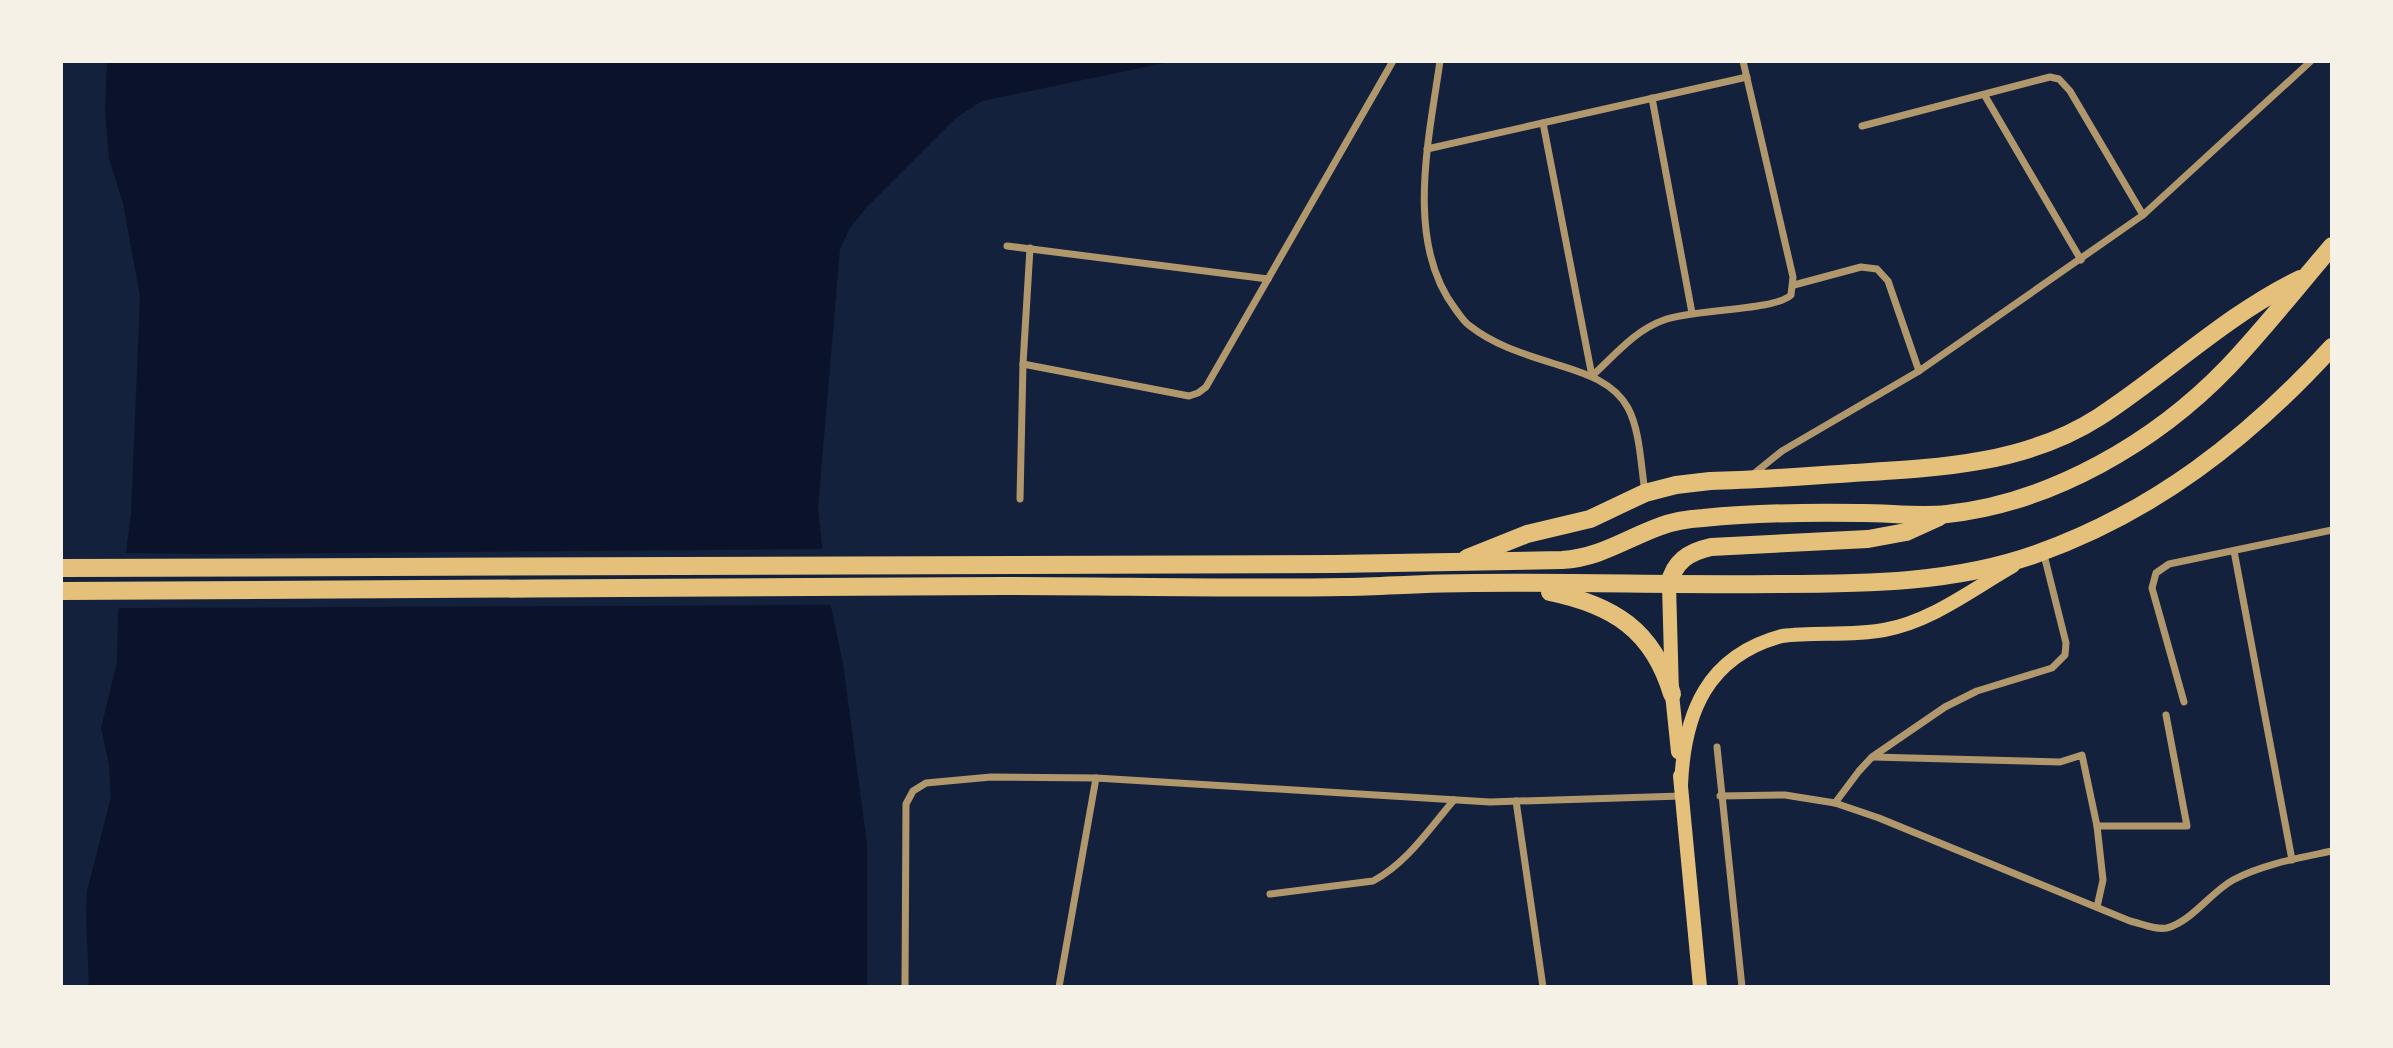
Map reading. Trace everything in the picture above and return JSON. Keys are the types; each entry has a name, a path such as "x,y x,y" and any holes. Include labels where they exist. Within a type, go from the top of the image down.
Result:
{"highway":[{"path":"61,568 1022,566 1578,559 1615,548 1661,526 1700,518 1824,513 1946,514 2031,497 2060,485 2115,455 2159,426 2206,388 2248,345 2332,246"},
{"path":"1461,561 1504,542 1590,519 1646,493 1694,482 1934,467 2008,456 2039,446 2098,418 2243,310 2306,276"},
{"path":"61,591 1875,584 1979,569 2039,553 2130,511 2183,481 2214,458 2332,347"},
{"path":"1669,585 1673,569 1697,550 1868,539 1906,532 1946,514"},
{"path":"1505,584 1580,599 1617,615 1642,636 1652,649 1661,663 1672,694"}],"main road":[{"path":"1682,791 1685,740 1699,701 1716,674 1739,654 1782,636 1881,631 1908,624 1955,602 1997,574 2039,553"},
{"path":"1669,585 1672,694 1700,987"}],"street":[{"path":"1023,364 1189,396 1198,393 1211,379 1393,61"},
{"path":"1440,61 1427,149 1425,220 1427,247 1436,275 1450,302 1468,325 1519,352 1591,376 1607,385 1628,408 1646,493"},
{"path":"1591,376 1641,332 1667,318 1782,301 1791,295 1794,285 1743,61"},
{"path":"1747,480 1782,451 1919,371 2143,215 2311,61"},
{"path":"1427,149 1747,77"},
{"path":"1862,126 2050,77 2065,84 2143,215"},
{"path":"1985,96 2081,260"},
{"path":"1652,98 1692,313"},
{"path":"1543,123 1591,376"},
{"path":"1007,246 1268,279"},
{"path":"1020,499 1023,364 1030,248"},
{"path":"1794,285 1861,267 1877,269 1888,281 1919,371"},
{"path":"2184,702 2152,588 2156,573 2169,564 2332,530"},
{"path":"2234,551 2292,860"},
{"path":"1835,803 1858,771 1872,757 1961,699 1977,691 2052,668 2062,660 2066,643 2039,553"},
{"path":"2097,825 2187,826 2166,715"},
{"path":"1717,747 1742,987"},
{"path":"1872,757 2060,762 2082,755 2097,825 2103,880 2097,907"},
{"path":"905,987 906,804 913,792 926,783 991,777 1096,778 1454,800 1517,801 1682,791"},
{"path":"1059,987 1096,778"},
{"path":"1720,796 1785,795 1835,803 1879,818 2141,924 2165,928 2180,923 2231,881 2292,860 2332,851"},
{"path":"1270,894 1373,881 1404,859 1454,800"},
{"path":"1517,801 1543,987"}],"water":[{"path":"107,61 1174,61 982,101 956,118 866,208 850,228 840,249 818,508 826,583 843,663 867,844 867,987 89,987 87,891 111,797 109,765 101,728 117,662 118,615 131,513 140,297 123,203 109,159 105,110"}],"pier":[{"path":"826,549 834,605 115,608 122,553"}]}
